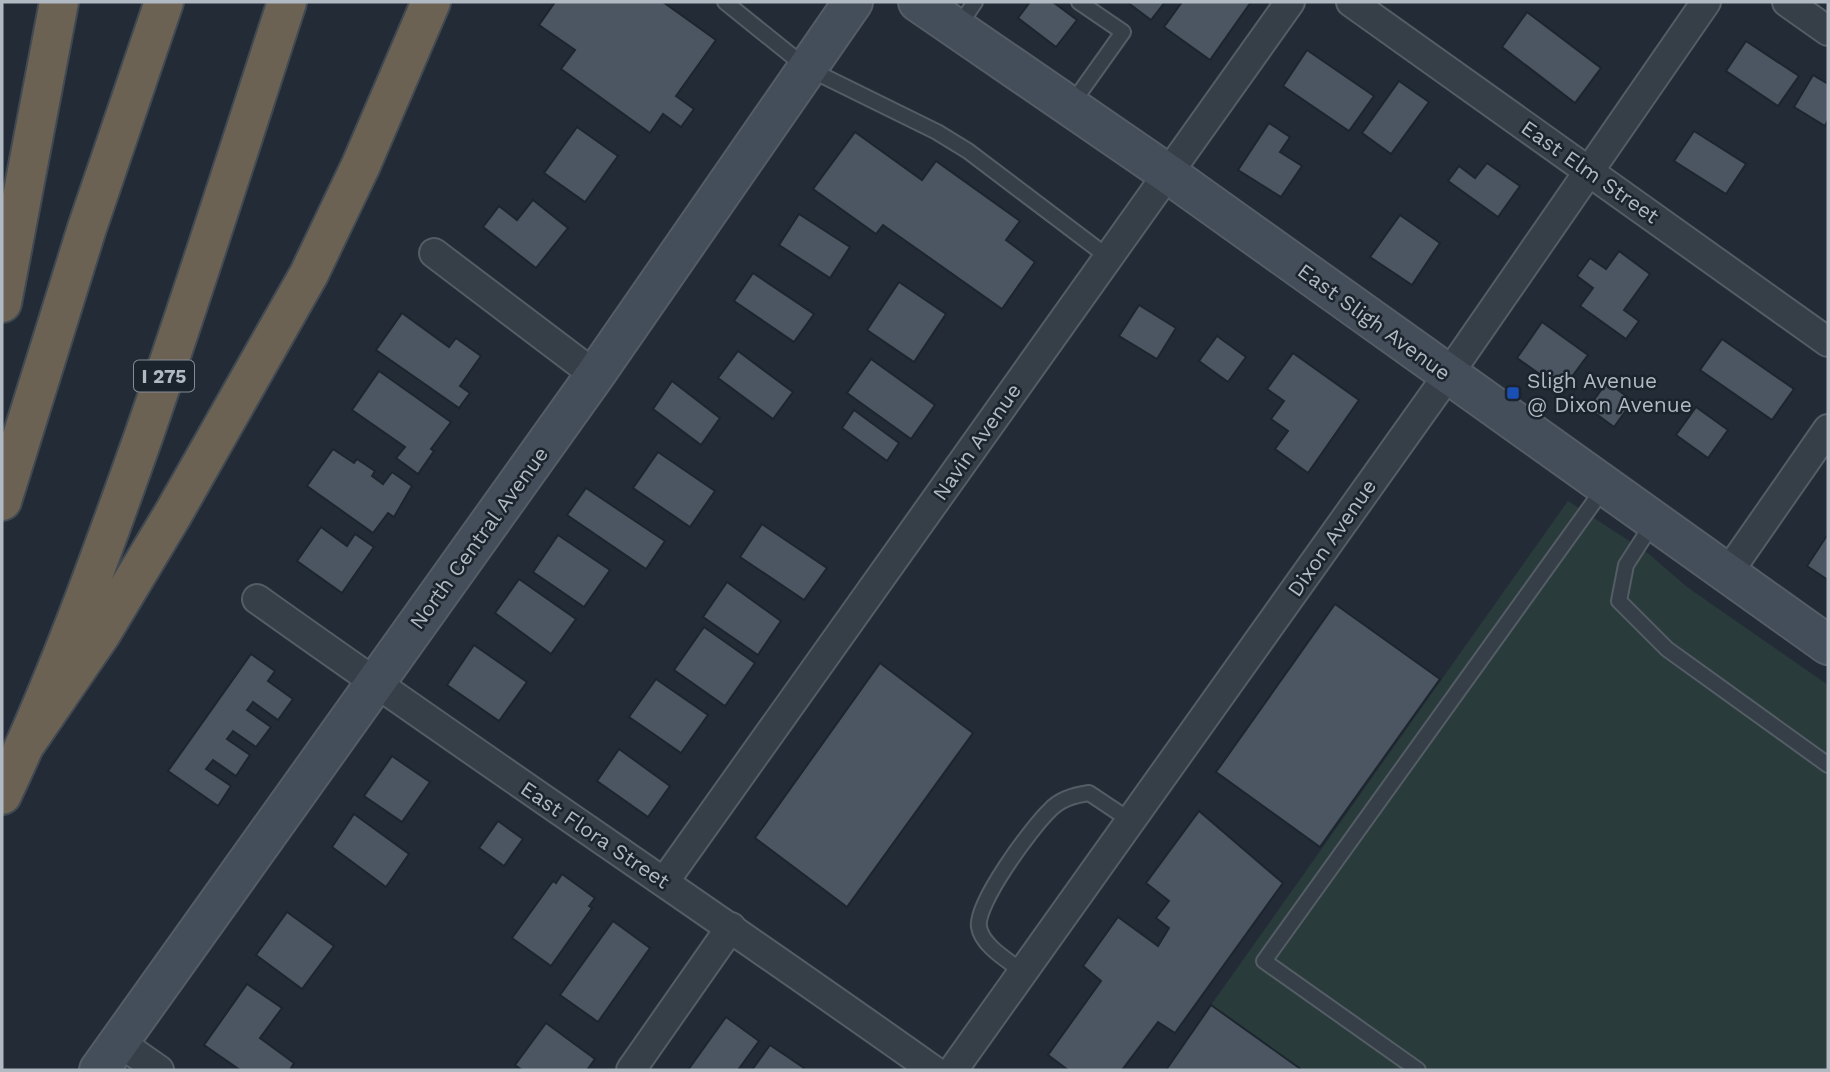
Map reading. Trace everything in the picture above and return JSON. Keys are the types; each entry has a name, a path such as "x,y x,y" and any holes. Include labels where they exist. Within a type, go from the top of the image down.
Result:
{"highway":[{"path":"2,303 59,2"},
{"path":"2,501 87,228 164,2"},
{"name":"I 275","path":"2,795 101,557 185,316 287,2"},
{"path":"25,745 116,610 309,274 361,165 431,2"}],"street":[{"name":"North Central Avenue","path":"109,1056 595,376 853,2"},
{"name":"East Sligh Avenue","path":"918,2 966,15 1070,107 1167,173 1828,645"},
{"name":"Navin Avenue","path":"664,882 1290,2"},
{"name":"East Elm Street","path":"1352,2 1828,342"},
{"name":"Dixon Avenue","path":"953,1070 1448,375 1706,2"},
{"path":"1787,2 1828,31"},
{"path":"434,253 595,376"},
{"path":"1727,574 1828,429"},
{"name":"East Flora Street","path":"257,599 933,1070"},
{"path":"631,1070 731,927"},
{"path":"109,1056 159,1070"}],"lane":[{"path":"725,2 807,68 914,120 968,151 1108,257"},
{"path":"1070,107 1123,32 1079,2"},
{"path":"1418,1070 1264,961 1605,487"},
{"path":"1654,521 1626,565 1619,601 1667,649 1828,765"},
{"path":"1023,972 985,941 979,927 981,908 1023,841 1051,808 1073,795 1088,793 1130,821"}],"green space":[{"path":"1568,501 1649,554 1687,587 1828,685 1828,1070 1165,1070"}],"building":[{"path":"555,2 663,2 716,40 676,96 694,109 681,127 663,114 650,133 561,69 575,50 539,25"},
{"path":"1030,2 1053,2 1077,20 1056,47 1018,18"},
{"path":"1127,2 1165,2 1151,20"},
{"path":"1182,2 1251,2 1210,60 1164,27"},
{"path":"1527,12 1601,68 1575,103 1502,47"},
{"path":"1746,41 1799,76 1778,106 1726,71"},
{"path":"1307,50 1374,96 1349,131 1283,86"},
{"path":"1813,75 1828,84 1828,120 1825,126 1794,107"},
{"path":"1399,81 1429,102 1391,154 1362,133"},
{"path":"1269,123 1290,137 1280,152 1302,166 1281,197 1238,170"},
{"path":"577,127 618,156 585,202 544,173"},
{"path":"1694,131 1746,164 1726,194 1674,161"},
{"path":"855,132 922,180 936,161 1020,221 1006,240 1035,262 1002,309 883,225 876,234 813,189"},
{"path":"1487,163 1520,186 1498,217 1448,181 1459,166 1475,178"},
{"path":"533,200 568,228 536,268 483,227 499,206 517,220"},
{"path":"799,214 850,247 830,278 779,245"},
{"path":"1400,215 1440,243 1412,285 1370,257"},
{"path":"1619,251 1650,274 1624,310 1639,321 1626,339 1580,306 1593,288 1577,276 1590,258 1606,269"},
{"path":"753,273 814,314 794,342 734,301"},
{"path":"899,282 946,314 914,362 867,330"},
{"path":"1139,305 1176,328 1157,359 1119,336"},
{"path":"402,313 449,347 456,338 481,356 460,386 470,393 459,408 376,350"},
{"path":"1542,322 1588,355 1562,390 1517,358"},
{"path":"1217,336 1246,357 1228,382 1199,361"},
{"path":"1722,339 1794,389 1772,420 1700,370"},
{"path":"738,351 793,392 773,419 718,378"},
{"path":"1293,353 1359,400 1308,473 1275,449 1288,431 1271,419 1284,401 1267,389"},
{"path":"871,359 935,405 911,439 847,393"},
{"path":"379,371 451,422 431,449 434,451 418,474 396,458 405,447 352,410"},
{"path":"672,381 720,418 701,445 653,409"},
{"path":"1607,382 1633,401 1614,427 1588,408"},
{"path":"1696,407 1728,430 1708,458 1676,435"},
{"path":"854,410 899,443 887,461 842,428"},
{"path":"333,449 354,463 357,459 375,471 372,476 383,484 392,472 412,486 394,517 388,513 373,533 307,486"},
{"path":"658,452 715,491 690,527 633,488"},
{"path":"586,488 665,541 646,569 567,515"},
{"path":"762,524 827,568 804,600 740,557"},
{"path":"321,527 347,546 355,534 374,547 342,593 297,561"},
{"path":"1828,534 1828,580 1807,566"},
{"path":"558,535 610,570 584,607 533,572"},
{"path":"519,579 576,619 551,654 495,613"},
{"path":"727,582 781,621 758,655 703,617"},
{"path":"1335,604 1440,679 1320,847 1216,772"},
{"path":"704,627 755,663 725,706 674,670"},
{"path":"474,645 527,682 499,721 447,685"},
{"path":"251,654 275,671 268,681 293,699 278,720 253,702 247,710 271,727 256,747 233,731 227,739 250,755 236,776 213,760 206,769 231,786 218,806 168,771"},
{"path":"880,663 973,733 847,907 755,838"},
{"path":"656,679 708,715 681,753 629,717"},
{"path":"619,749 670,786 648,817 597,781"},
{"path":"392,756 430,782 402,822 364,796"},
{"path":"1199,811 1283,883 1175,1033 1158,1022 1122,1070 1068,1070 1048,1055 1101,981 1083,966 1118,917 1158,946 1169,928 1156,918 1169,901 1146,883"},
{"path":"354,814 409,854 386,887 332,847"},
{"path":"498,821 523,839 504,866 479,848"},
{"path":"562,874 595,898 589,906 592,908 551,966 512,938 553,881 556,883"},
{"path":"287,912 334,946 302,989 256,955"},
{"path":"613,921 650,948 598,1022 560,995"},
{"path":"247,984 282,1008 260,1038 294,1063 290,1070 240,1070 204,1045"},
{"path":"1211,1005 1302,1070 1166,1070"},
{"path":"726,1017 759,1041 738,1070 688,1070"},
{"path":"546,1023 595,1059 587,1070 522,1070 515,1065"},
{"path":"770,1045 804,1068 752,1070"}],"place":[{"name":"Sligh Avenue @ Dixon Avenue","path":"1513,393"}]}
